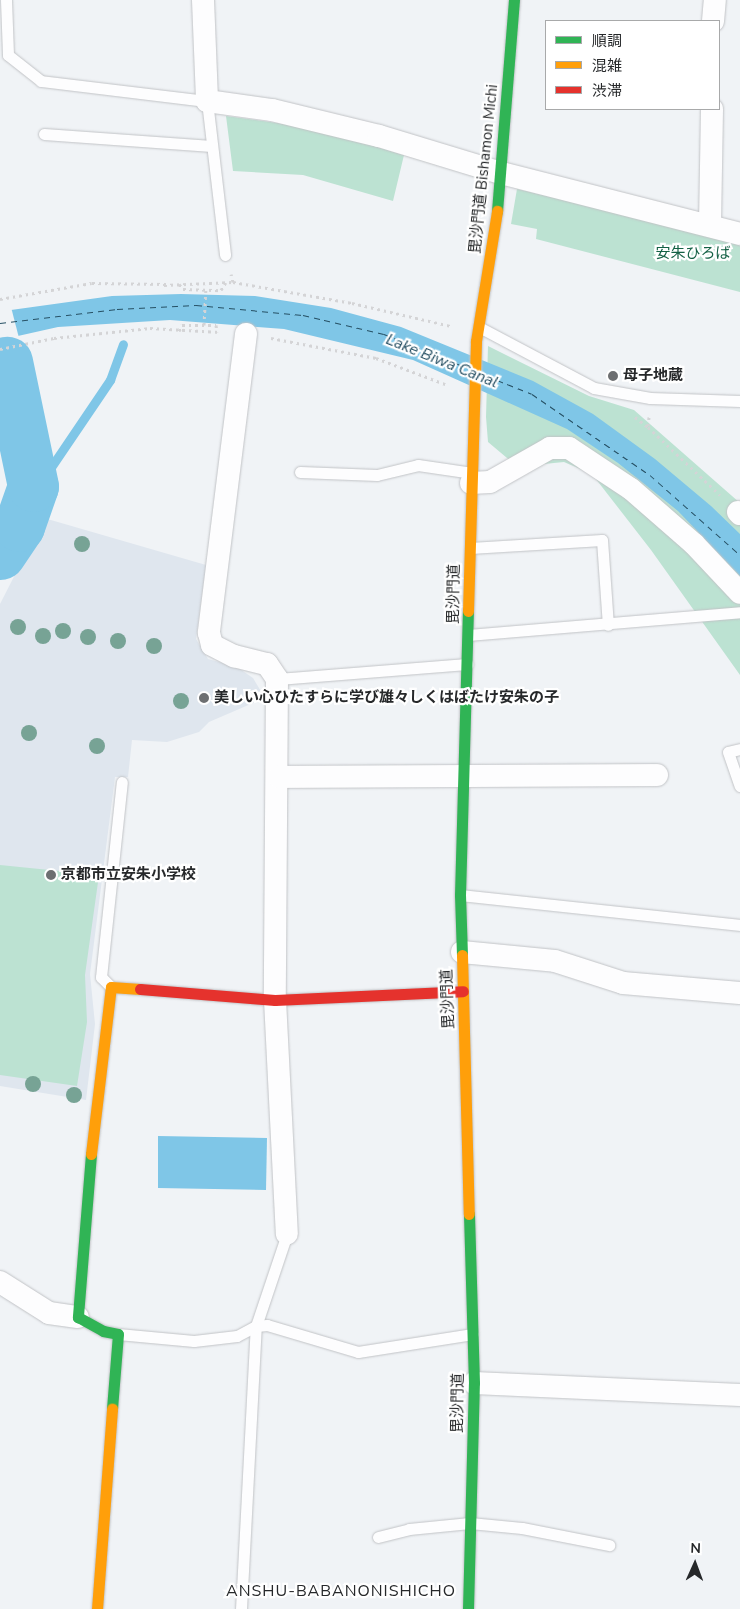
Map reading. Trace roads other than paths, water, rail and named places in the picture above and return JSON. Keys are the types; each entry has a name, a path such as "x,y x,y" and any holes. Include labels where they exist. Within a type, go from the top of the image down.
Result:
{"street":[{"path":"203,0 207,101 272,110 370,134 501,173 710,224 740,234"},
{"name":"毘沙門道 Bishamon Michi","path":"474,388 478,334 501,173 514,0"},
{"path":"713,20 715,0"},
{"path":"710,224 712,110"},
{"path":"246,334 209,633 212,645 234,656 267,664 277,679 279,777 275,1000 287,1234"},
{"name":"毘沙門道","path":"468,1609 474,1383 460,895 474,388"},
{"path":"471,478 490,482 550,448 569,448 631,489 694,544 740,593"},
{"path":"279,777 657,775"},
{"path":"462,952 555,961 623,983 740,993"},
{"path":"78,1317 94,1109 111,987 275,1000 463,991"},
{"path":"0,1282 49,1313 78,1317 104,1331 118,1334 97,1609"},
{"path":"474,1383 740,1395"}],"lane":[{"path":"6,0 8,54 41,81 207,101 225,255"},
{"path":"44,134 212,146"},
{"path":"478,334 594,388 650,398 740,401"},
{"path":"300,472 377,475 418,465 471,478"},
{"path":"470,548 602,540 608,625"},
{"path":"468,635 608,625 740,612"},
{"path":"277,679 466,664"},
{"path":"740,749 728,752 740,786"},
{"path":"111,987 101,977 122,782"},
{"path":"460,895 740,925"},
{"path":"241,1609 256,1326 287,1234"},
{"path":"118,1334 194,1341 237,1336 256,1326 267,1325 358,1352 473,1334"},
{"path":"378,1537 409,1529 470,1523 522,1528 609,1545"}],"water":[{"name":"Lake Biwa Canal","path":"181,294 255,296 331,308 401,327 533,381 593,414 655,459 711,506 740,534 740,576 678,511 618,463 567,429 413,360 284,329 170,320 58,327 0,340 11,310 112,296"},
{"path":"158,1136 267,1138 266,1190 158,1188"}],"waterway":[{"path":"33,486 43,479 110,380 123,344"},
{"path":"0,554 19,526 33,486 7,362"}],"place":[{"name":"母子地蔵","path":"613,376"},
{"name":"美しい心ひたすらに学び雄々しくはばたけ安朱の子","path":"204,698"},
{"name":"京都市立安朱小学校","path":"51,875"}],"district":[{"name":"ANSHU-BABANONISHICHO","path":"341,1591"}],"park label":[{"name":"安朱ひろば","path":"693,254"}]}
